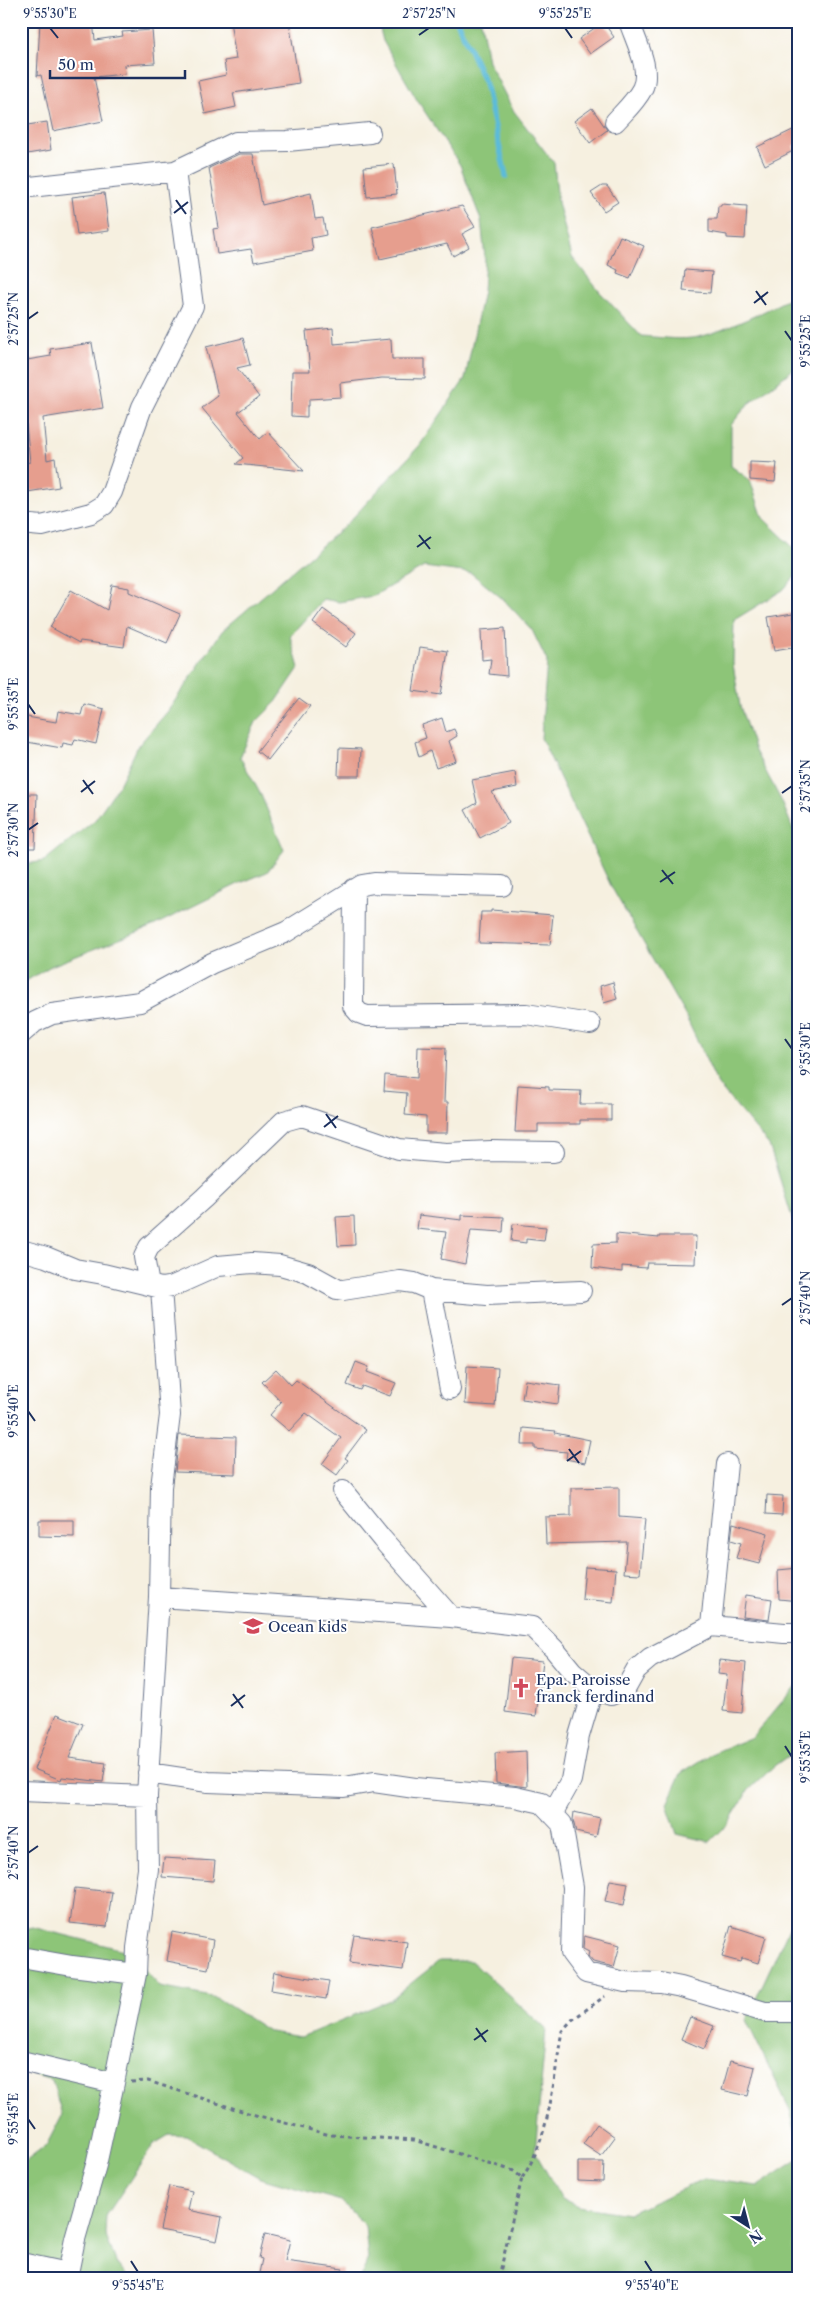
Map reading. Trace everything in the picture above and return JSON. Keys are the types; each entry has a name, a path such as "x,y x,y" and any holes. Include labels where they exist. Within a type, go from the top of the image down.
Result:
{"street":[{"path":"615,122 641,90 644,82 645,71 629,21"},
{"path":"21,188 175,171 236,142 287,141 370,133"},
{"path":"21,524 42,526 91,513 104,505 112,492 142,407 193,306 175,171"},
{"path":"21,1034 35,1022 52,1014 140,1002 212,963 286,932 354,889 374,883 502,886"},
{"path":"354,889 353,1006 359,1013 367,1016 526,1014 590,1024"},
{"path":"21,2263 67,2275 96,2165 136,1974 137,1948 148,1869 148,1773 162,1487 170,1415 155,1287 144,1257 149,1247 204,1198 284,1121 302,1116 399,1149 446,1153 491,1150 554,1152"},
{"path":"21,1250 46,1257 75,1269 155,1287 173,1286 218,1266 252,1263 280,1265 308,1273 337,1289 343,1290 400,1281 414,1283 431,1290 487,1295 580,1291"},
{"path":"431,1290 450,1389"},
{"path":"711,1626 727,1464"},
{"path":"343,1491 382,1539 451,1617"},
{"path":"158,1597 451,1617 532,1627 572,1671 593,1689 611,1695 626,1688 636,1670 650,1658 711,1626 799,1633"},
{"path":"552,1814 572,1780 579,1736 593,1689"},
{"path":"148,1773 208,1782 344,1787 374,1782 415,1788 515,1797 542,1803 562,1824 573,1888 571,1953 586,1973 625,1982 661,1983 681,1987 765,2012 799,2012"},
{"path":"21,1791 147,1796"},
{"path":"21,1957 136,1974"},
{"path":"21,2060 114,2083"}],"path":[{"path":"497,2278 522,2178 532,2163 545,2132 562,2031 572,2020 625,1982"},
{"path":"114,2083 148,2081 248,2113 330,2135 414,2140 514,2171 522,2178"}],"green space":[{"path":"378,21 481,21 488,61 513,110 554,163 558,202 572,257 599,291 641,336 679,339 703,336 746,320 799,293 799,365 748,404 731,425 731,466 750,480 763,518 799,553 799,572 783,590 734,620 733,664 740,706 755,751 782,802 799,844 799,1249 791,1214 769,1145 718,1085 686,1017 612,888 541,738 547,661 532,630 504,600 471,573 424,567 373,596 339,602 323,599 290,636 299,668 276,702 256,722 240,757 261,795 284,850 267,872 238,884 153,926 51,966 21,984 21,865 44,861 95,820 119,785 138,746 168,711 222,631 348,523 420,445 465,379 483,291 485,258 481,220 460,165 417,100 383,41"},
{"path":"799,1682 799,1748 774,1766 748,1791 727,1825 710,1842 677,1834 667,1804 681,1773 713,1753 752,1737"},
{"path":"799,1907 799,2147 790,2110 746,2020"},
{"path":"32,1927 128,1951 160,1987 217,1998 270,2032 301,2037 390,2000 439,1961 471,1961 546,2029 535,2152 562,2199 578,2206 628,2214 704,2179 758,2186 799,2159 799,2278 360,2278 368,2260 365,2226 341,2201 260,2178 186,2136 169,2135 154,2144 106,2216 105,2234 117,2264 128,2278 21,2278 21,2165 46,2146 62,2115 52,2080 21,2070 21,1930"}],"building":[{"path":"40,21 93,21 95,40 123,36 122,32 152,30 155,63 124,65 125,74 94,77 103,121 53,131 41,75 37,76"},
{"path":"230,21 289,21 299,83 233,93 236,107 205,114 198,81 226,75 224,61 236,59"},
{"path":"603,22 614,37 590,54 579,39"},
{"path":"592,108 607,130 590,143 574,121"},
{"path":"47,122 51,150 21,155 21,126"},
{"path":"799,127 799,143 793,146 795,150 765,165 757,147"},
{"path":"239,154 253,154 262,205 311,193 315,219 323,218 326,235 311,238 313,251 254,262 251,249 217,254 213,229 219,228 209,168"},
{"path":"394,164 397,194 367,197 364,167"},
{"path":"602,186 607,186 618,202 604,211 591,193"},
{"path":"104,193 109,231 77,235 72,197"},
{"path":"721,204 747,206 745,239 727,238 727,235 709,232 709,219 717,219 718,206 721,206"},
{"path":"462,206 475,227 462,234 469,247 453,256 447,244 380,259 372,227"},
{"path":"620,236 644,246 630,278 617,273 618,270 608,265"},
{"path":"685,270 712,272 710,293 683,291"},
{"path":"333,328 334,344 391,339 392,359 425,359 425,379 382,378 340,383 341,397 309,399 307,417 291,416 292,371 310,371 306,331"},
{"path":"243,338 250,365 237,368 259,397 238,412 260,439 268,432 304,471 236,464 243,458 202,408 218,396 206,347"},
{"path":"92,343 103,408 43,418 47,460 55,458 59,487 21,493 21,464 30,462 26,424 21,425 21,361 51,356 50,349"},
{"path":"750,462 777,463 775,482 750,480"},
{"path":"112,585 129,588 129,592 180,614 167,643 127,626 124,647 80,641 79,643 50,627 71,590 107,610"},
{"path":"323,609 356,633 346,647 313,623"},
{"path":"793,613 798,647 774,651 768,617"},
{"path":"505,628 507,676 489,674 491,659 482,660 481,630"},
{"path":"420,647 448,651 441,695 413,691"},
{"path":"299,698 310,706 268,760 257,751"},
{"path":"84,704 104,709 96,744 75,739 73,745 63,743 62,748 21,741 21,716 56,722 58,711 81,715"},
{"path":"442,718 446,732 454,729 457,736 449,741 456,761 436,768 430,751 419,757 415,742 426,738 422,725"},
{"path":"339,748 361,749 360,776 338,776"},
{"path":"515,772 517,787 492,792 509,823 480,838 465,810 477,803 472,780"},
{"path":"21,794 37,794 35,848 21,848"},
{"path":"491,910 553,915 550,945 479,943 481,912 491,912"},
{"path":"613,982 617,999 604,1003 600,986"},
{"path":"418,1047 446,1048 444,1102 448,1102 447,1133 426,1133 426,1117 405,1115 407,1093 384,1091 385,1075 417,1078"},
{"path":"518,1085 549,1087 549,1090 581,1091 580,1104 611,1104 611,1120 580,1120 580,1124 538,1124 538,1132 515,1132"},
{"path":"419,1215 462,1220 462,1215 504,1217 503,1232 471,1230 465,1264 441,1259 446,1232 417,1229"},
{"path":"354,1216 355,1245 338,1246 336,1217"},
{"path":"513,1224 546,1227 544,1241 526,1239 526,1243 511,1241"},
{"path":"616,1234 659,1238 659,1236 696,1236 695,1264 647,1263 646,1268 622,1266 622,1272 592,1268 593,1244 616,1243"},
{"path":"356,1362 369,1367 367,1372 396,1383 390,1396 362,1386 360,1390 347,1385"},
{"path":"467,1366 498,1368 495,1406 465,1404"},
{"path":"276,1369 291,1385 296,1380 366,1430 345,1458 348,1460 337,1475 322,1464 341,1438 306,1413 289,1431 270,1415 281,1402 262,1382"},
{"path":"525,1380 560,1385 558,1404 522,1399"},
{"path":"523,1428 556,1431 555,1433 590,1440 585,1463 566,1459 567,1452 535,1449 535,1445 522,1445"},
{"path":"179,1435 236,1437 235,1474 175,1472"},
{"path":"619,1487 619,1517 645,1519 640,1574 624,1573 627,1542 546,1544 545,1517 571,1516 571,1488"},
{"path":"767,1495 783,1496 782,1515 766,1514"},
{"path":"39,1520 74,1520 74,1537 39,1536"},
{"path":"733,1523 768,1533 759,1564 736,1558 741,1543 731,1540"},
{"path":"585,1567 616,1569 613,1602 582,1599"},
{"path":"799,1568 799,1601 779,1599 778,1570"},
{"path":"746,1595 772,1599 769,1620 743,1617"},
{"path":"511,1658 543,1661 536,1716 505,1712"},
{"path":"720,1660 746,1663 742,1713 723,1711 727,1675 718,1674"},
{"path":"57,1714 83,1724 69,1758 106,1763 103,1782 62,1777 61,1780 34,1769"},
{"path":"526,1751 527,1787 496,1783 495,1753"},
{"path":"574,1812 600,1818 596,1837 576,1832 573,1820"},
{"path":"164,1858 215,1861 213,1881 162,1877"},
{"path":"610,1880 628,1883 624,1905 605,1901"},
{"path":"75,1888 112,1892 107,1927 70,1923"},
{"path":"731,1926 766,1937 758,1963 742,1958 740,1962 722,1957"},
{"path":"172,1932 213,1940 208,1969 167,1961"},
{"path":"354,1935 407,1942 403,1970 349,1963"},
{"path":"584,1936 620,1945 614,1967 593,1962 588,1956 589,1952 583,1949"},
{"path":"274,1972 329,1981 326,1999 271,1990"},
{"path":"690,2017 714,2026 704,2049 681,2039"},
{"path":"730,2061 755,2067 748,2096 722,2090"},
{"path":"597,2124 615,2137 601,2156 583,2144"},
{"path":"578,2162 604,2162 603,2182 578,2181"},
{"path":"169,2186 192,2191 188,2210 222,2217 217,2241 160,2230"},
{"path":"265,2234 290,2240 285,2261 343,2269 342,2278 258,2278 262,2259 259,2258"}],"waterway":[{"path":"457,21 485,83 506,176"}],"place":[{"name":"Ocean kids","path":"253,1626"},
{"name":"Epa. Paroisse franck ferdinand","path":"521,1688"}]}
